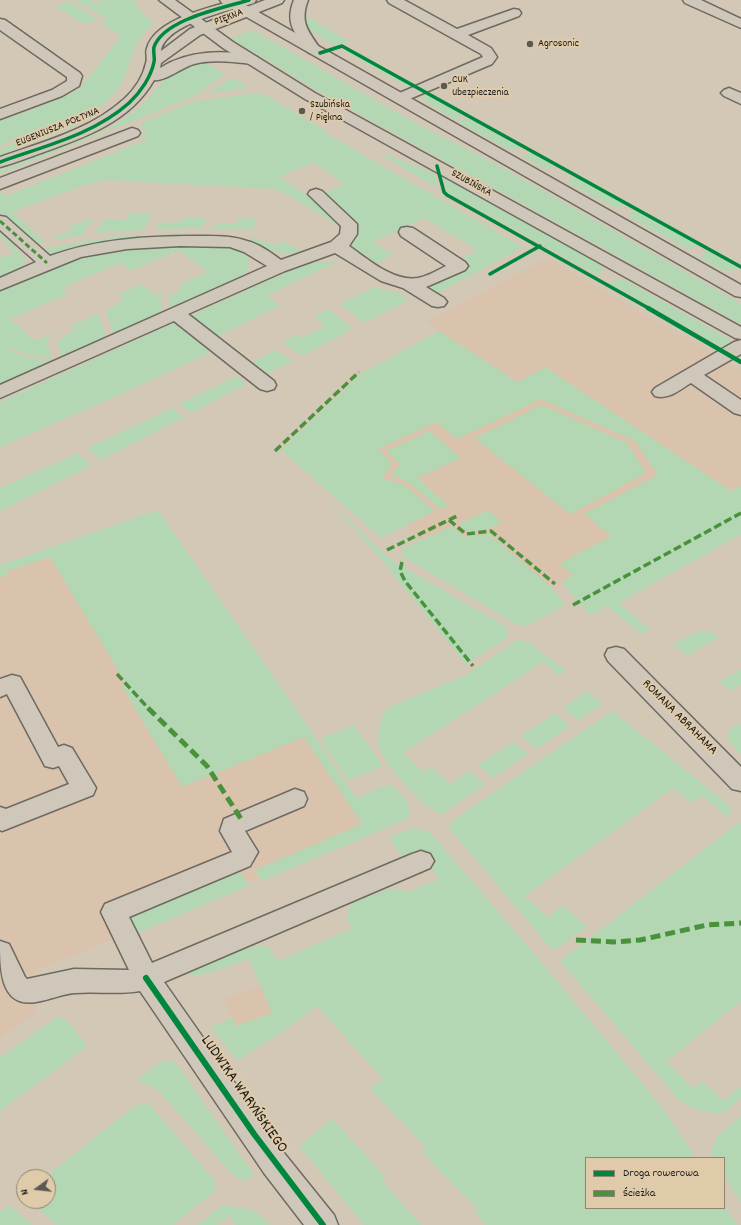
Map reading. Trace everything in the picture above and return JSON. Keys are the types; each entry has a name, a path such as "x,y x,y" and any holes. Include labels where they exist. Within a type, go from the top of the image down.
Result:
{"main road":[{"name":"SZUBIŃSKA","path":"166,0 228,45 310,96 741,334"},
{"name":"PIĘKNA","path":"204,28 239,4 277,0"},
{"path":"301,0 296,9 296,21 314,50"},
{"path":"394,0 486,51 489,59 400,98"},
{"path":"690,0 741,24"},
{"name":"EUGENIUSZA POŁTYNA","path":"143,86 154,61 154,47 166,31 189,18 239,4"},
{"path":"239,4 314,50 741,292"},
{"path":"456,34 514,13"},
{"path":"0,24 75,76 74,84 57,93 0,114"},
{"path":"154,61 172,50 195,32 204,28"},
{"name":"EUGENIUSZA POŁTYNA","path":"0,162 104,121 128,104 143,86 170,67 183,61 218,55 252,60"},
{"path":"0,184 132,132"},
{"path":"0,392 279,267 337,246 345,241 349,235 349,224 316,194"},
{"path":"0,222 47,263"},
{"path":"337,246 396,282 409,284 426,281 459,266 407,232"},
{"path":"0,285 47,263 73,254 99,248 186,240 240,244 253,249 279,267"},
{"path":"409,284 438,302"},
{"path":"176,314 267,385"},
{"path":"662,392 741,346"},
{"path":"691,375 741,409"},
{"name":"ROMANA ABRAHAMA","path":"616,655 741,782"},
{"path":"0,688 12,683 53,759 64,754 84,788 2,821 0,817"},
{"name":"LUDWIKA WARYŃSKIEGO","path":"295,799 233,826 232,831 245,852 241,859 114,912 146,978 274,1163 323,1225"},
{"path":"0,952 15,985 23,991 36,990 74,981 126,982 146,978 421,861"}],"shaded area":[{"path":"547,258 741,370 741,485 506,611 405,526 381,538 281,450 362,373 439,331 426,322"},
{"path":"158,510 309,728 376,828 125,935 36,970 36,1012 0,1038 0,565"},
{"path":"261,985 272,1013 236,1026 225,999"}],"green space":[{"path":"76,0 90,0 95,3 105,0 135,0 140,11 153,22 138,42 120,85 109,99 100,106 0,145 0,118 21,114 79,90 121,36 100,23 108,20"},
{"path":"69,1 97,19 96,23 92,21 84,24 55,6"},
{"path":"304,15 349,41 339,45 333,45 309,30 306,25"},
{"path":"253,30 414,122 505,169 741,304 741,324 330,98 232,38"},
{"path":"344,49 415,87 407,87 343,50"},
{"path":"202,60 225,74 195,96 0,174 0,170 106,130 134,112 148,99 168,74"},
{"path":"229,79 235,79 249,88 208,94"},
{"path":"255,93 266,95 326,131 324,132 523,247 435,295 431,291 430,286 458,261 478,250 424,218 373,242 393,255 376,264 349,246 355,237 358,223 324,193 344,184 314,162 279,177 323,207 338,221 341,227 277,189 106,180 88,184 12,212 45,242 36,244 0,213 0,192 6,196 148,139 139,132 147,129 139,124 192,102"},
{"path":"426,93 463,116 454,120 421,98"},
{"path":"107,109 75,126 0,155 0,149"},
{"path":"467,118 522,147 514,151 507,149 458,122"},
{"path":"531,152 554,166 544,169 523,157"},
{"path":"387,155 434,173 437,188 383,156"},
{"path":"575,177 626,205 615,208 568,183 569,179"},
{"path":"444,178 599,263 603,271 597,275 448,193"},
{"path":"635,210 699,245 688,249 632,219 628,216"},
{"path":"130,214 152,214 144,230 95,233 103,220 126,220"},
{"path":"184,217 207,217 202,228 156,229 159,223 182,222"},
{"path":"94,218 82,235 55,240 55,236 72,230 69,226"},
{"path":"239,218 257,219 253,230 212,229 214,225 237,223"},
{"path":"0,231 26,259 21,269 0,279 0,258 14,253 0,236"},
{"path":"181,234 181,238 68,253 55,254 42,249 119,236"},
{"path":"254,237 273,245 284,241 300,251 293,253 280,253 248,241"},
{"path":"224,245 238,250 247,256 250,261 246,271 240,278 170,309 169,297 182,289 179,285 208,272 179,250 131,271 120,263 62,288 68,294 10,319 35,341 58,331 47,339 52,360 11,349 7,350 49,363 0,386 0,290 75,257 131,246"},
{"path":"707,251 739,268 729,271 714,266 700,257"},
{"path":"316,261 337,262 268,295 280,306 216,337 190,316 304,264"},
{"path":"618,279 623,279 729,339 730,344 724,348 609,283"},
{"path":"141,284 156,295 166,291 161,295 162,313 114,335 106,311 123,299 118,294"},
{"path":"375,287 398,293 409,300 364,323 340,304"},
{"path":"329,309 353,329 302,356 282,342 296,335 301,338 325,326 314,316"},
{"path":"99,313 106,338 62,359 57,341 74,330 71,326"},
{"path":"173,323 211,352 117,396 0,447 0,402"},
{"path":"439,331 518,382 545,367 731,491 741,485 741,534 619,603 650,629 641,634 607,606 590,616 562,582 573,575 559,564 611,536 584,514 658,475 635,441 541,399 457,439 436,422 378,449 392,464 382,478 404,485 435,511 381,538 281,450 362,373"},
{"path":"276,350 293,361 261,377 245,365"},
{"path":"237,376 247,384 191,413 179,404"},
{"path":"542,405 627,443 646,473 570,514 475,438"},
{"path":"172,408 185,417 101,460 87,448"},
{"path":"430,431 461,458 417,478 448,505 441,509 405,480 391,475 400,464 386,451"},
{"path":"78,453 92,465 0,511 0,488"},
{"path":"324,497 391,560 504,625 508,633 506,639 466,664 374,551"},
{"path":"158,510 356,798 386,785 391,785 409,804 410,809 407,819 262,881 255,870 362,824 304,737 182,787 122,687 127,685 50,557 6,572 7,575 0,577 0,565"},
{"path":"488,510 502,522 488,529 468,532 459,524"},
{"path":"452,526 464,537 489,534 551,587 565,605 526,626 519,626 402,556 401,551 404,548"},
{"path":"698,631 710,632 719,637 687,656 673,644"},
{"path":"517,640 528,641 566,671 559,675 543,662 403,753 424,772 432,767 450,784 470,771 485,784 444,813 437,812 418,798 407,787 382,755 379,748 378,739 384,712 390,707 466,675"},
{"path":"741,669 741,684 730,691 719,682"},
{"path":"587,691 603,704 578,720 562,708"},
{"path":"612,711 728,804 731,811 729,818 702,796 692,803 673,788 525,896 548,917 563,905 587,927 553,951 449,826 451,822"},
{"path":"555,713 570,726 536,749 521,736"},
{"path":"738,723 741,726 741,755 730,743 727,736 729,730"},
{"path":"354,725 383,766 348,780 320,739"},
{"path":"513,742 528,754 493,778 478,765"},
{"path":"738,823 741,823 741,1001 666,1062 693,1088 703,1081 723,1101 740,1087 741,1098 730,1108 720,1113 708,1113 680,1101 560,961"},
{"path":"414,828 430,832 537,957 665,1111 695,1157 585,1157 585,1209 725,1209 725,1206 737,1225 486,1225 475,1213 478,1210 421,1151 426,1147 370,1089 383,1079 317,1006 278,1035 238,1060 210,1027 233,1018 237,1026 272,1013 249,959 209,973 189,977 189,973 226,956 256,946 268,948 278,961 353,928 347,919 347,913 349,907 354,902 391,888 407,892 439,879 420,850 402,857 389,837"},
{"path":"239,870 249,886 137,933 128,917"},
{"path":"57,1017 63,1017 85,1042 85,1048 0,1111 0,1058"},
{"path":"164,1061 176,1063 254,1175 248,1179 242,1179 231,1173 158,1090 137,1080 157,1064"},
{"path":"144,1103 150,1105 215,1181 215,1191 173,1225 56,1225 39,1209 56,1209 55,1169 135,1106"},
{"path":"741,1115 741,1203 725,1177 725,1157 714,1157 711,1150 718,1136"},
{"path":"332,1119 386,1177 382,1181 421,1225 364,1225 299,1146"},
{"path":"10,1205 32,1225 0,1225 0,1212"},
{"path":"223,1205 249,1209 260,1215 270,1225 237,1225 229,1216 217,1225 197,1225"}],"marked path":[{"path":"0,221 47,263"},
{"path":"275,451 359,372"},
{"path":"573,605 741,513"},
{"path":"387,550 457,516"},
{"path":"449,520 466,534 491,531 555,584"},
{"path":"402,562 400,571 405,581 473,666"},
{"path":"117,674 125,684 207,766 220,784 243,822"},
{"path":"576,940 613,942 640,940 707,925 741,923"}],"cycle path":[{"path":"0,162 68,138 116,113 133,99 144,84 154,63 154,48 159,39 168,30 195,17 249,0"},
{"path":"320,53 342,46 741,267"},
{"path":"437,166 444,192 447,195 741,362"},
{"path":"490,274 540,246"},
{"path":"146,978 254,1134 323,1225"}],"place":[{"name":"Agrosonic","path":"530,44"},
{"name":"CUK Ubezpieczenia","path":"444,86"},
{"name":"Szubińska / Piękna","path":"302,111"}]}
